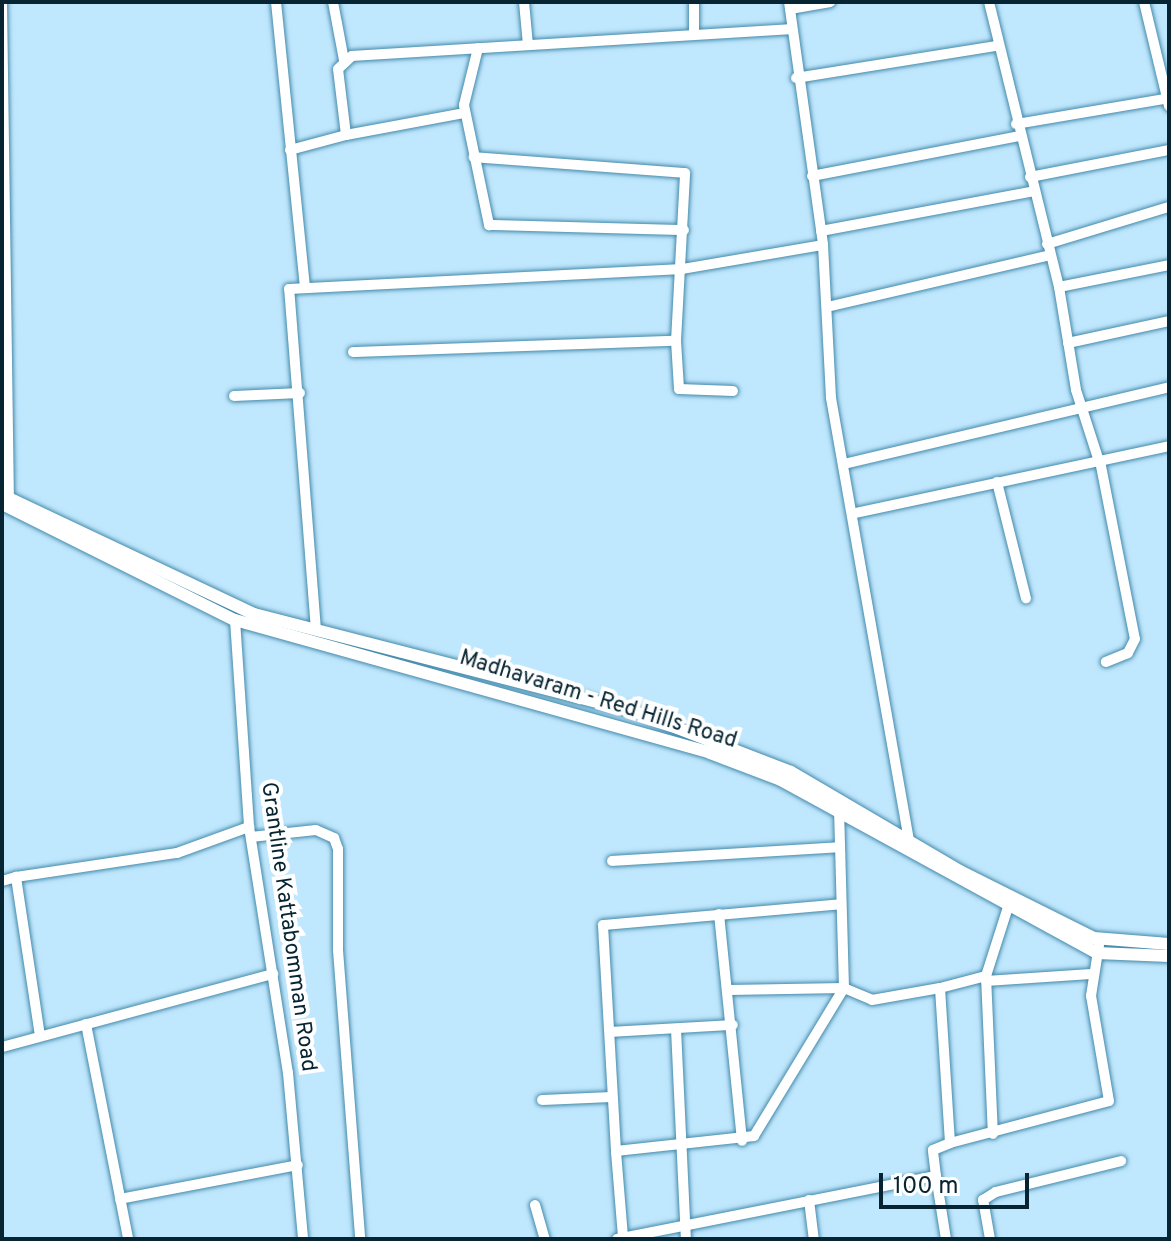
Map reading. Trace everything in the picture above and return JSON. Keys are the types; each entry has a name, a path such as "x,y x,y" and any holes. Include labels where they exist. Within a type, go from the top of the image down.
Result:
{"main road":[{"name":"Madhavaram - Red Hills Road","path":"4,499 235,620 623,724 781,780 1097,953 1169,956"},
{"name":"Madhavaram - Red Hills Road","path":"4,499 83,527 202,593 316,630 633,711 791,772 908,848"},
{"name":"Madhavaram - Red Hills Road","path":"1009,904 1100,939 1169,944"}],"street":[{"path":"276,2 305,287"},
{"path":"333,2 344,60 338,69 346,135"},
{"path":"524,2 528,45"},
{"path":"694,2 694,35"},
{"path":"830,2 789,6 788,29 823,245 831,398 855,513 908,848"},
{"path":"989,2 996,46 1059,287 1081,410 1100,461 1135,639 1128,653 1106,662"},
{"path":"1016,124 1168,101 1144,2"},
{"path":"2,3 4,499"},
{"path":"344,60 478,48 788,29"},
{"path":"796,78 996,46"},
{"path":"478,48 465,113 485,218 495,228 684,230"},
{"path":"290,150 346,135 465,113"},
{"path":"812,176 1020,136"},
{"path":"1030,177 1169,150"},
{"path":"474,157 681,169 689,187 676,341 679,389 733,391"},
{"path":"821,231 1034,191"},
{"path":"827,307 1048,250 1169,207"},
{"path":"316,630 300,393 289,289 682,269 823,245"},
{"path":"1059,287 1169,265"},
{"path":"1068,343 1169,321"},
{"path":"353,352 676,341"},
{"path":"844,464 1169,387"},
{"path":"234,396 300,393"},
{"path":"855,513 1169,446"},
{"path":"997,482 1026,598"},
{"name":"Grantline Kattabomman Road","path":"235,620 250,832 273,974 298,1165 303,1239"},
{"path":"616,1151 742,1141 754,1136 844,988 839,811"},
{"path":"2,881 177,853 250,832 316,830 328,833 338,849 338,950 360,1239"},
{"path":"612,861 838,847"},
{"path":"16,877 40,1036"},
{"path":"841,904 603,925 620,1238 936,1176"},
{"path":"993,1134 986,979 1009,904"},
{"path":"719,914 733,1025 742,1141"},
{"path":"946,1239 933,1150 1109,1101 1091,974 1100,939"},
{"path":"2,1047 273,974"},
{"path":"729,990 844,988 872,1000 986,979 1091,974"},
{"path":"940,988 950,1143"},
{"path":"86,1024 128,1239"},
{"path":"610,1032 733,1025"},
{"path":"676,1029 684,1145 686,1239"},
{"path":"542,1100 612,1097"},
{"path":"990,1239 983,1200 996,1192 1121,1161"},
{"path":"120,1199 298,1165"},
{"path":"809,1200 814,1239"},
{"path":"535,1205 545,1239"}]}
